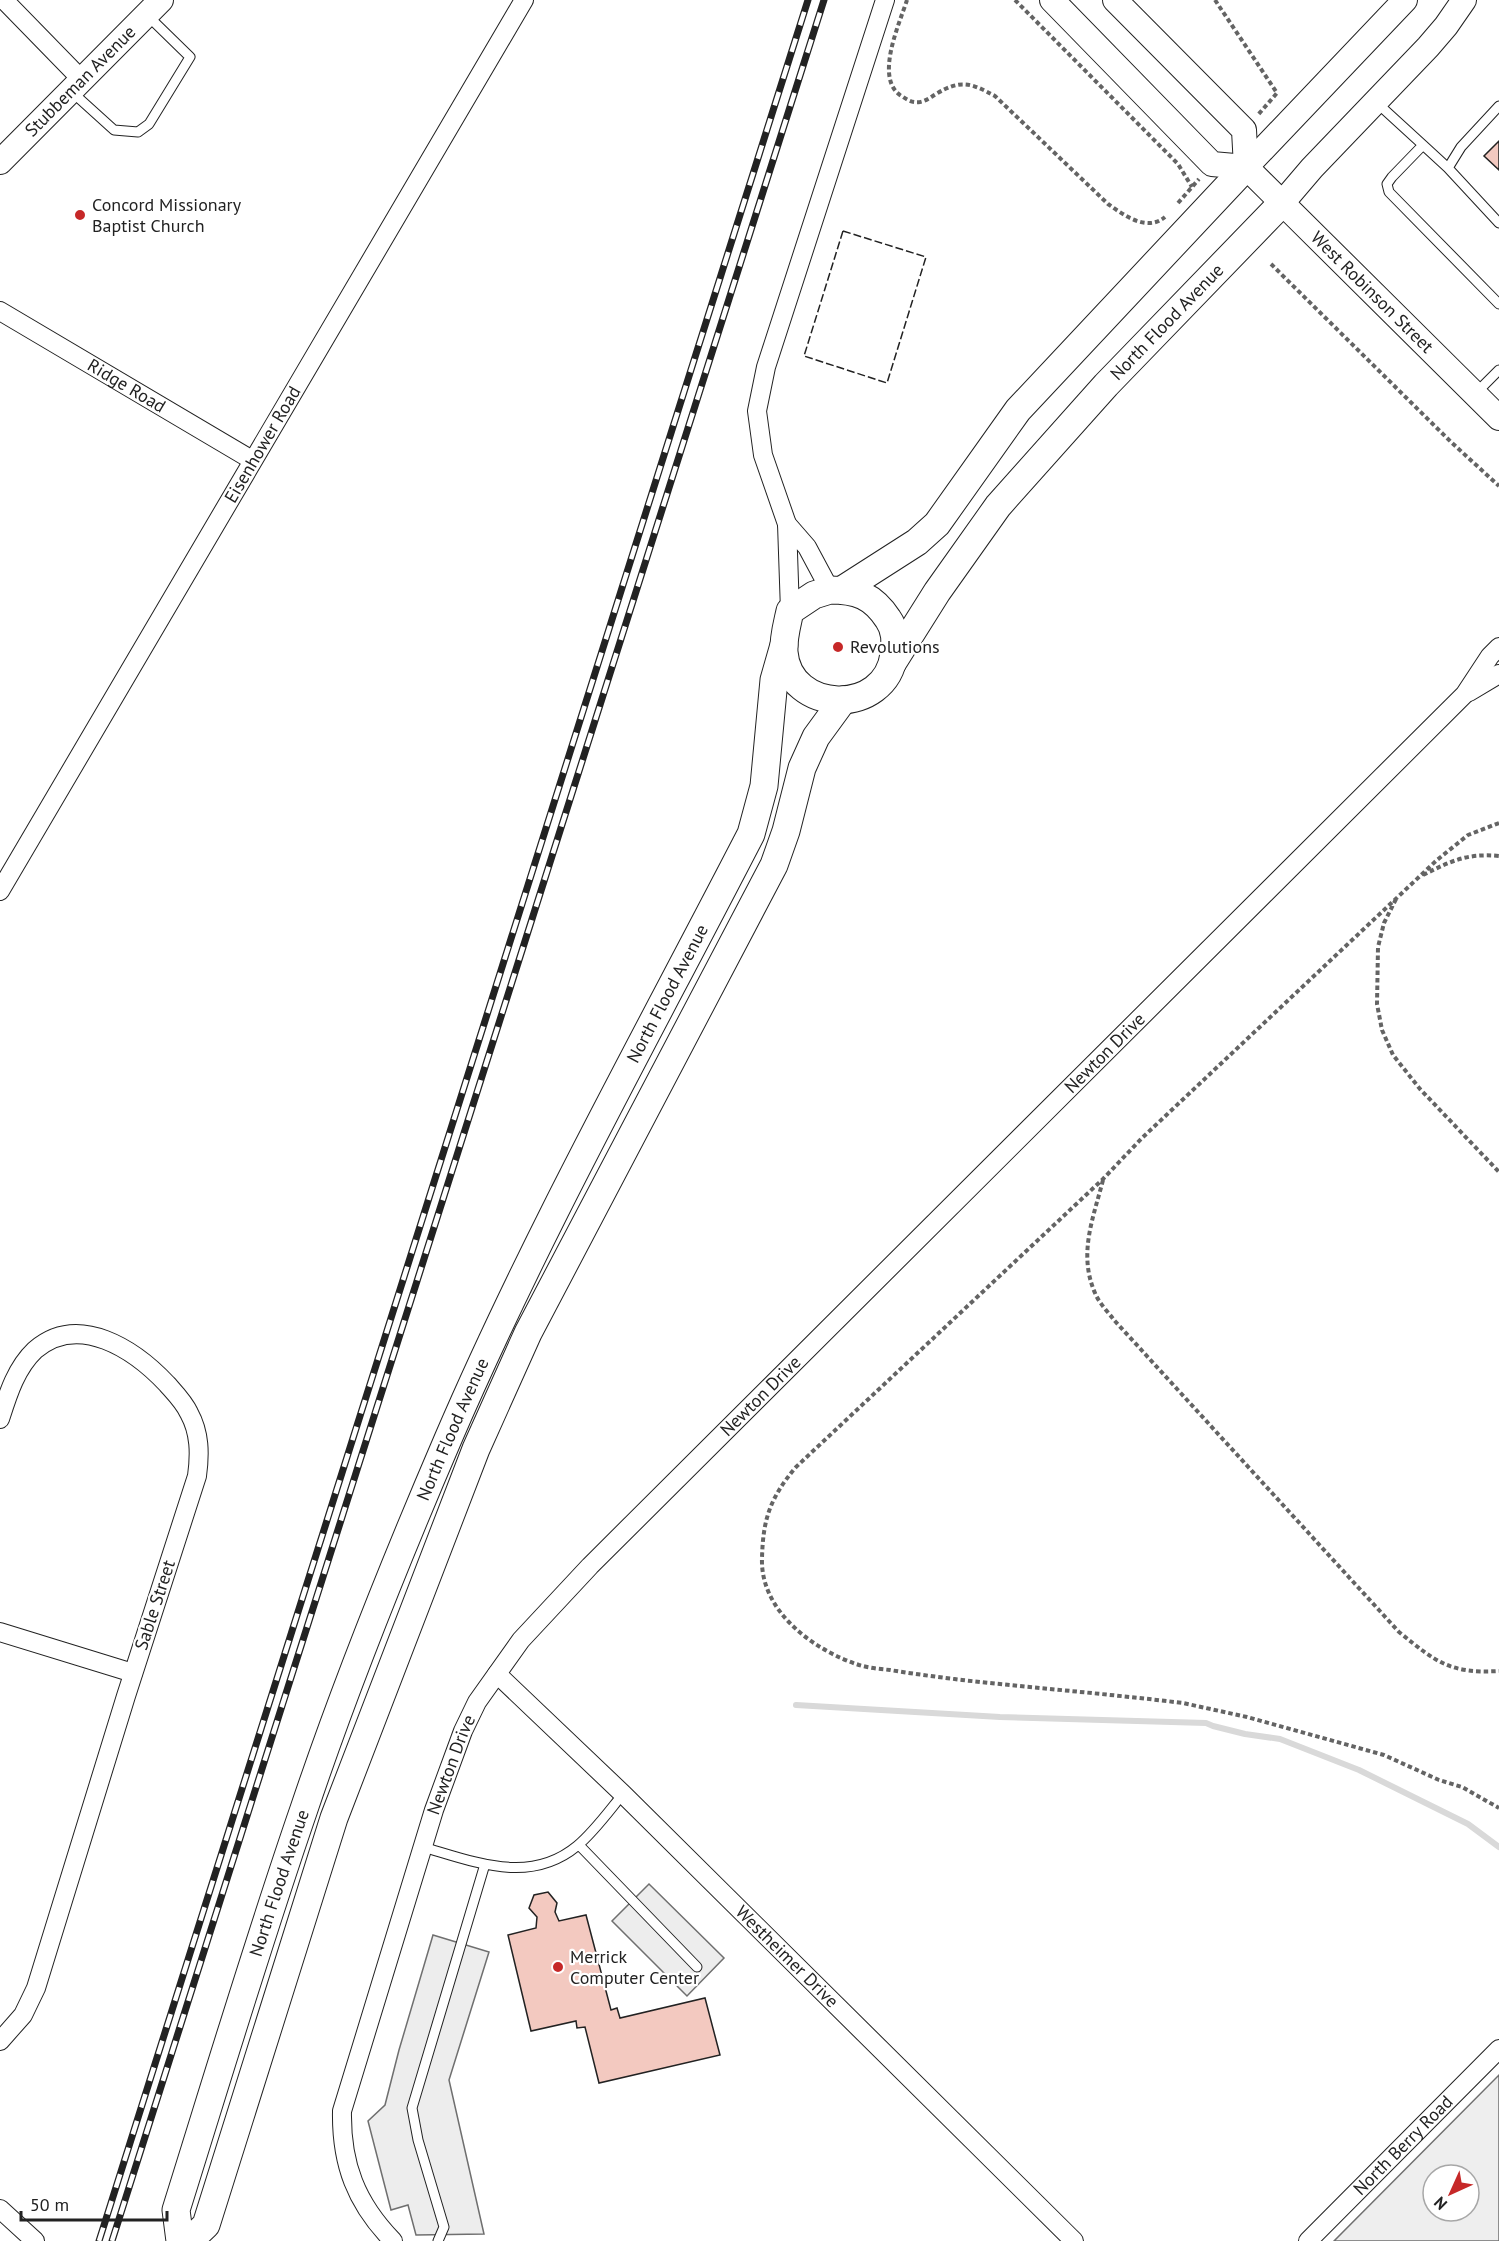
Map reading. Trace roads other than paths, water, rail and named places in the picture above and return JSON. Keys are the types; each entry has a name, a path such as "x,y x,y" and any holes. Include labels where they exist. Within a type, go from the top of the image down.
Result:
{"main road":[{"path":"1052,0 1212,164 1246,167"},
{"path":"1115,0 1244,130 1246,167"},
{"path":"836,590 917,542 937,524 1018,410 1405,0"},
{"name":"North Flood Avenue","path":"893,662 937,592 998,506 1144,344 1283,202 1312,168 1446,27 1464,0"},
{"name":"Stubbeman Avenue","path":"0,162 153,7"},
{"name":"West Robinson Street","path":"1246,167 1499,418"},
{"path":"836,590 848,590 865,596 880,607 891,623 896,642 893,662 884,679 870,692 853,700 833,701 814,695 800,685 790,671 784,654 790,611 814,595 836,590"},
{"name":"North Flood Avenue","path":"180,2241 176,2210 304,1808 352,1677 449,1436 558,1204 751,834 764,786 774,680 784,645"},
{"name":"North Flood Avenue","path":"189,2241 206,2225 334,1818 476,1449 533,1323 774,865 786,831 802,768 816,737 843,700"}],"street":[{"path":"4,0 77,85"},
{"name":"Eisenhower Road","path":"0,891 78,762 252,460 524,0"},
{"path":"790,611 787,524 763,455 757,411 766,366 885,0"},
{"name":"Ridge Road","path":"0,311 252,460"},
{"path":"787,524 807,547 836,590"},
{"name":"Newton Drive","path":"393,2241 365,2207 349,2173 342,2137 342,2111 434,1810 463,1731 477,1702 521,1640 596,1560 1465,694 1493,676 1499,647"},
{"name":"Sable Street","path":"0,1419 18,1371 26,1360 50,1341 77,1334 115,1342 131,1352 165,1383 189,1413 199,1443 196,1476 36,1988 22,2015 0,2041"},
{"path":"0,1632 133,1673"},
{"name":"Westheimer Drive","path":"497,1674 623,1794 1074,2241"},
{"name":"North Berry Road","path":"1308,2241 1499,2049"},
{"path":"0,2209 33,2240"}],"lane":[{"path":"77,85 114,130 138,132 149,124 190,57 153,7"},
{"path":"1376,102 1448,168 1499,223"},
{"path":"1448,168 1461,147 1499,106"},
{"path":"1423,145 1392,177 1387,184 1389,192 1499,304"},
{"path":"1475,395 1499,370"},
{"path":"423,1847 501,1868 536,1866 561,1857 579,1845 623,1794"},
{"path":"579,1845 697,1967"},
{"path":"438,2241 444,2227 418,2139 412,2108 485,1864"}],"waterway":[{"path":"796,1705 1000,1717 1206,1723 1245,1734 1280,1739 1359,1770 1468,1824 1499,1847"}],"railway":[{"path":"99,2241 808,0"},
{"path":"112,2241 824,0"}],"place":[{"name":"Concord Missionary Baptist Church","path":"80,215"},
{"name":"Revolutions","path":"838,647"},
{"name":"Merrick Computer Center","path":"558,1967"}]}
